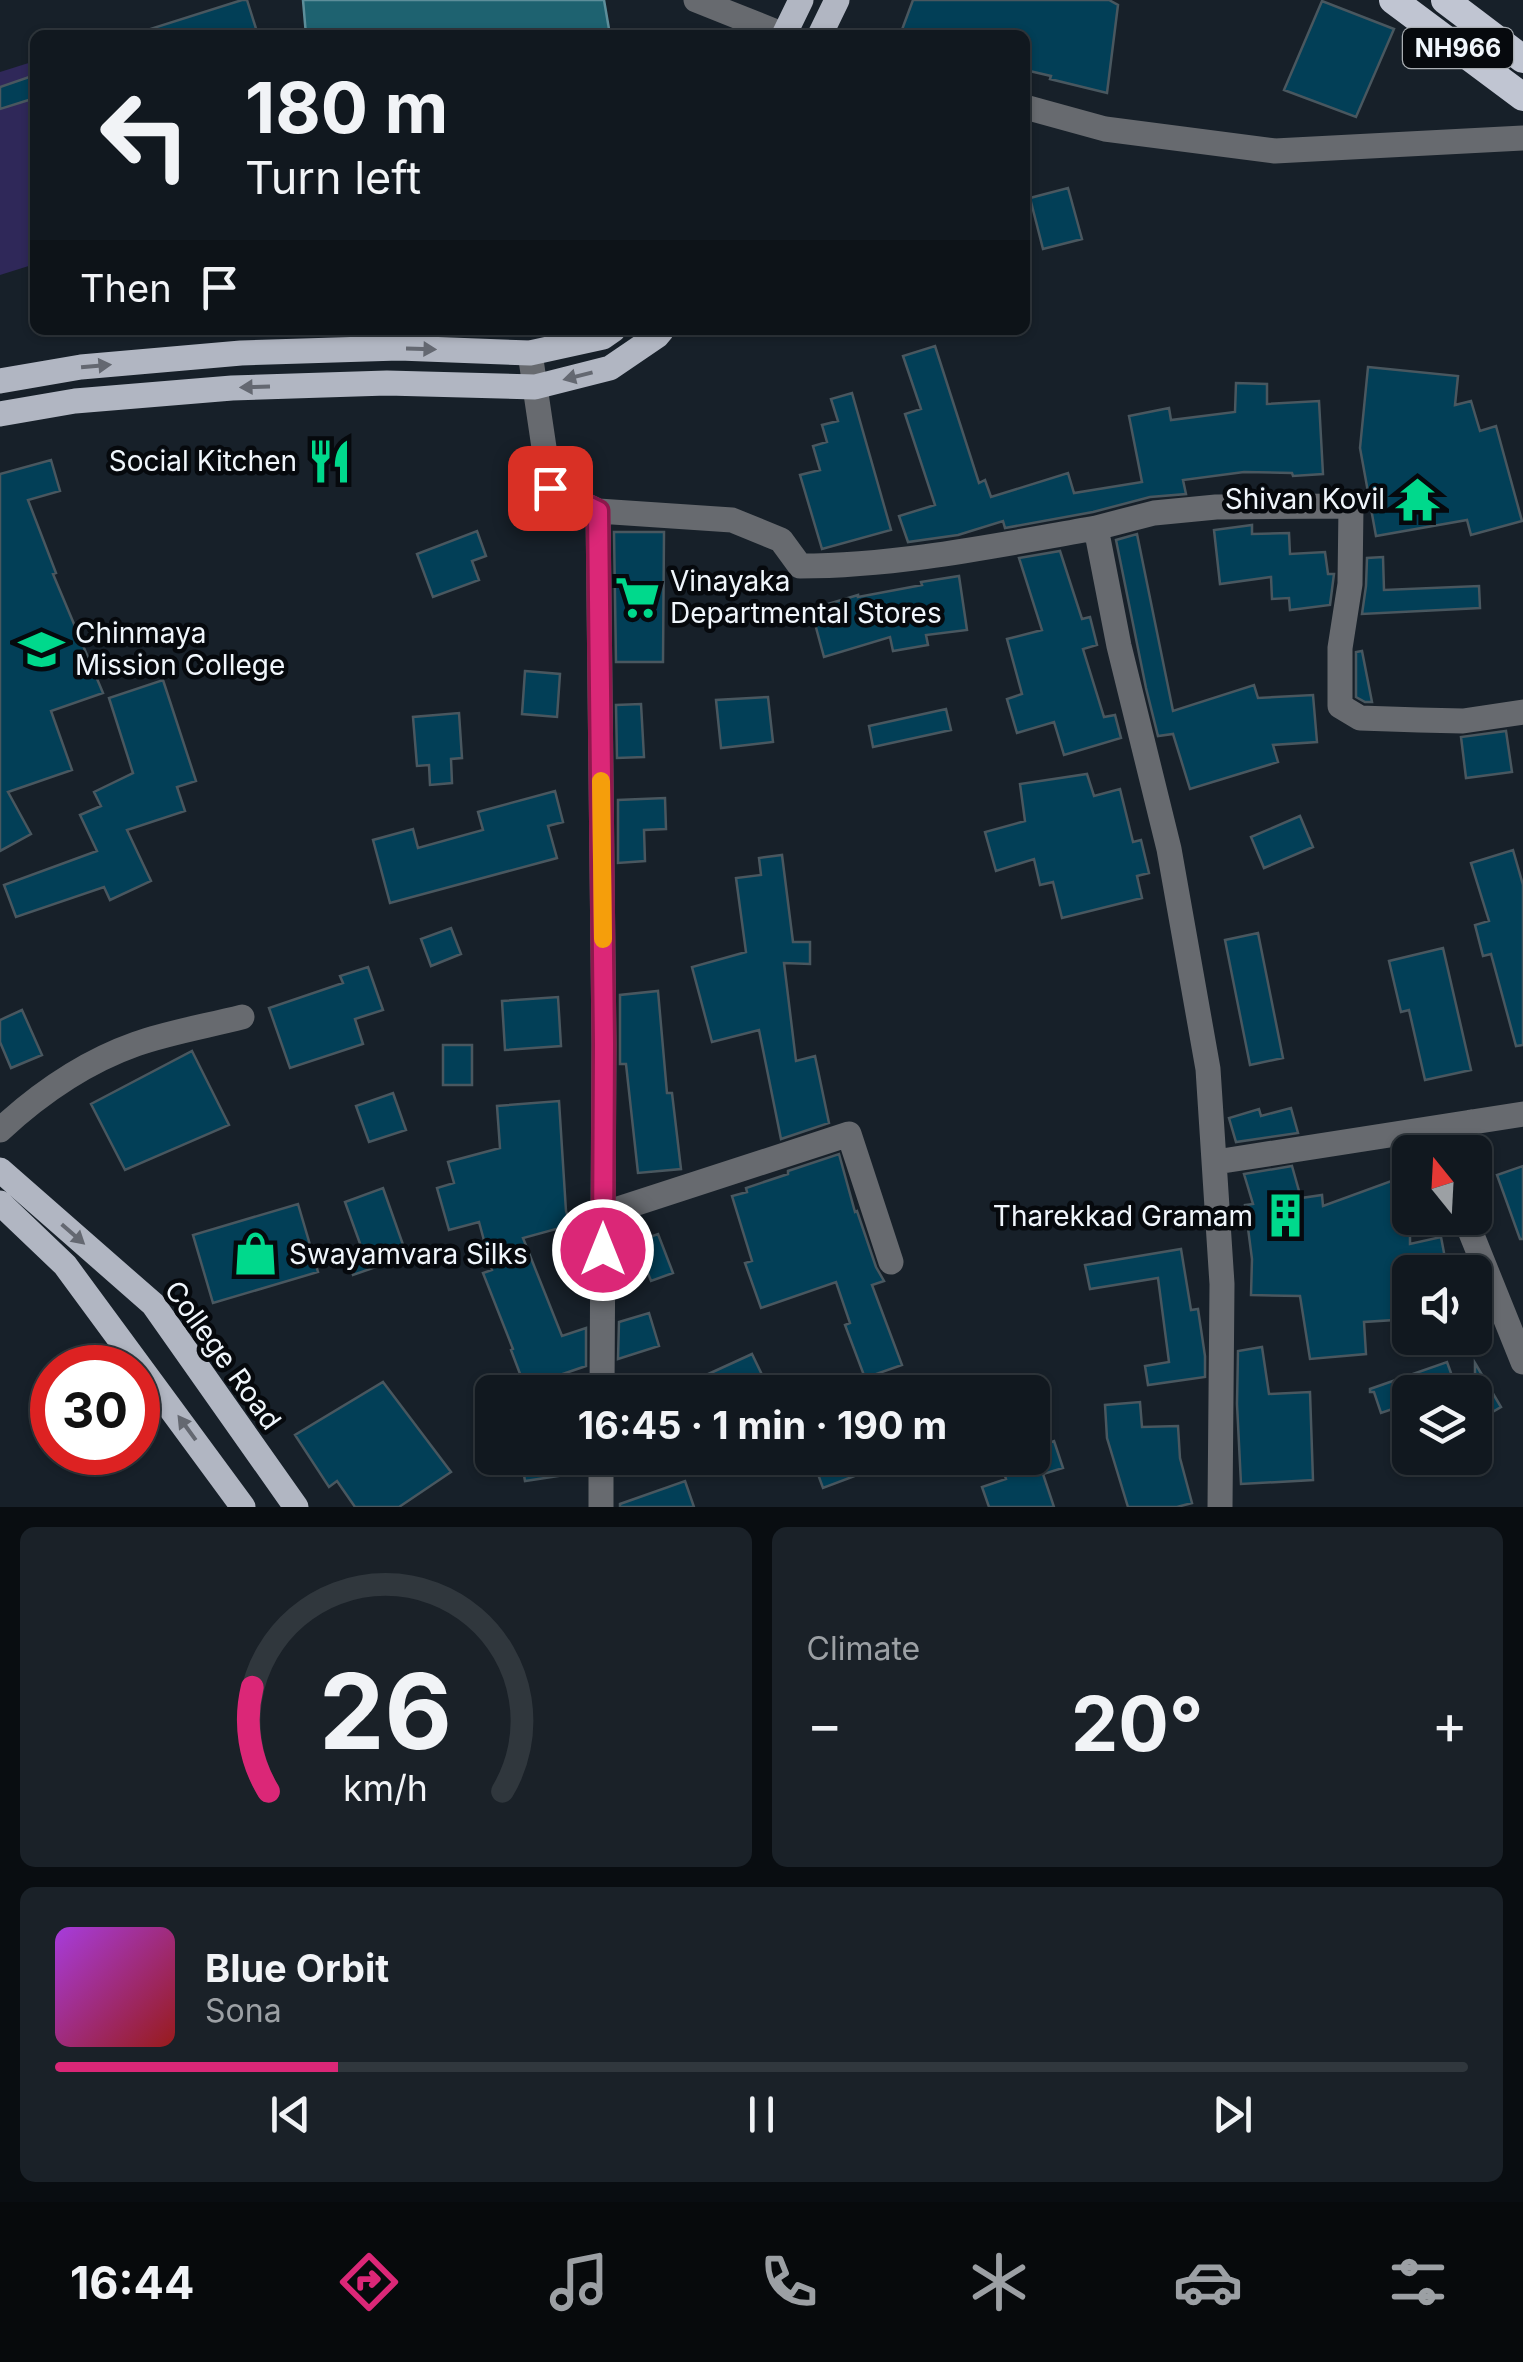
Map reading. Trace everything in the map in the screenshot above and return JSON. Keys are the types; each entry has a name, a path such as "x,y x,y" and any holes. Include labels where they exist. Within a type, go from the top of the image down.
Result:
{"highway":[{"name":"NH966","path":"1394,0 1523,97"},
{"name":"NH966","path":"1445,0 1523,59"}],"main road":[{"path":"786,30 801,0"},
{"path":"822,30 836,0"},
{"path":"0,381 81,367 241,353 399,348 530,353 606,335"},
{"path":"0,414 75,401 232,388 387,382 535,387 610,368 658,335"},
{"name":"College Road","path":"0,1170 153,1304 296,1507"},
{"path":"2,1208 66,1265 244,1507"}],"street":[{"path":"696,0 771,30"},
{"path":"1030,108 1105,128 1275,150 1523,138"},
{"path":"530,353 550,488 598,511 732,520 781,540 800,566 847,566 942,554 1096,528 1154,514 1216,507 1351,506 1350,584 1340,648 1340,706 1360,718 1463,721 1523,712"},
{"path":"598,511 604,1044 602,1375"},
{"path":"1096,528 1119,646 1169,850 1208,1069 1222,1284 1220,1507"},
{"path":"0,1130 30,1102 86,1066 138,1043 242,1017"},
{"path":"1216,1162 1523,1114"},
{"path":"1464,1135 1471,1122"},
{"path":"603,1214 850,1134 891,1262"},
{"path":"1472,1235 1523,1362"},
{"path":"601,1507 602,1475"}],"shaded area":[{"path":"30,63 30,266 0,275 0,72"}],"water":[{"path":"303,0 604,0 609,30 306,30"}],"building":[{"path":"247,0 256,30 147,30"},
{"path":"913,0 1109,0 1118,5 1107,93 1030,71 1030,30 902,30"},
{"path":"1322,1 1394,29 1356,117 1284,90"},
{"path":"30,77 30,100 0,109 0,87"},
{"path":"1068,188 1082,239 1043,249 1030,198"},
{"path":"935,346 979,483 985,480 991,497 1068,473 1074,493 1142,482 1129,416 1169,408 1171,420 1235,412 1236,383 1267,384 1267,404 1319,401 1323,474 1244,472 1183,480 1186,494 1150,497 1005,528 1003,521 958,535 908,542 899,516 935,505 905,414 921,409 903,356"},
{"path":"1368,367 1458,376 1455,405 1471,401 1480,431 1496,426 1522,521 1471,535 1467,520 1376,536 1360,448"},
{"path":"852,393 891,530 822,549 800,475 820,470 813,446 827,442 822,425 838,421 831,399"},
{"path":"51,460 60,491 28,500 56,573 53,574 103,693 51,711 72,770 8,792 31,834 0,851 0,474"},
{"path":"1252,525 1252,534 1289,533 1290,554 1325,552 1328,574 1334,574 1330,605 1290,610 1289,598 1272,599 1271,577 1220,584 1214,530"},
{"path":"477,531 486,556 472,561 479,580 433,597 417,554"},
{"name":"Vinayaka Departmental Stores","path":"614,532 664,532 663,662 616,662"},
{"path":"1137,534 1173,711 1254,685 1258,698 1313,695 1317,742 1273,745 1278,762 1190,789 1173,734 1158,736 1146,688 1116,540"},
{"path":"1060,551 1082,619 1090,617 1097,645 1083,649 1104,717 1115,715 1121,738 1064,755 1054,722 1017,733 1007,699 1022,694 1007,639 1042,630 1019,558"},
{"path":"1383,557 1384,590 1479,586 1480,608 1362,614 1367,558"},
{"path":"959,576 967,630 926,635 928,645 893,651 890,637 824,657 811,609 858,595"},
{"path":"1362,651 1372,702 1356,697 1356,652"},
{"path":"525,671 560,674 557,717 522,714"},
{"path":"163,680 196,781 177,787 185,811 127,830 151,881 110,900 104,887 16,917 4,885 97,851 80,815 101,806 94,792 133,773 109,698"},
{"path":"768,697 773,742 721,748 716,700"},
{"path":"641,704 644,757 617,758 616,705"},
{"path":"946,709 951,730 873,747 869,726"},
{"path":"459,713 462,758 451,759 452,783 430,785 429,765 417,766 413,717"},
{"path":"1506,731 1512,772 1466,778 1461,737"},
{"path":"1087,774 1094,796 1120,789 1133,842 1141,840 1149,873 1137,876 1142,898 1062,918 1053,882 1040,885 1034,859 996,871 985,832 1025,821 1020,784"},
{"path":"555,791 563,822 548,826 557,858 390,903 373,840 413,829 418,848 483,830 478,812"},
{"path":"665,798 666,829 644,830 645,861 618,863 618,800"},
{"path":"1300,816 1313,847 1264,868 1251,837"},
{"path":"1513,850 1523,885 1523,1045 1516,1046 1491,954 1483,956 1475,925 1489,921 1471,863"},
{"path":"782,855 793,942 810,942 810,964 784,963 796,1061 815,1056 829,1123 781,1139 759,1030 712,1042 692,967 746,952 736,878 761,875 759,858"},
{"path":"451,928 461,954 431,966 421,939"},
{"path":"1258,933 1283,1058 1250,1065 1225,940"},
{"path":"1443,948 1471,1070 1425,1080 1409,1010 1401,1012 1389,961"},
{"path":"368,967 383,1010 355,1019 363,1044 290,1068 269,1008 343,983 340,976"},
{"path":"658,991 667,1093 672,1093 681,1169 638,1173 626,1064 620,1064 620,995"},
{"path":"558,997 561,1046 505,1050 502,1001"},
{"path":"22,1010 42,1055 11,1068 0,1042 0,1020"},
{"path":"443,1045 472,1045 472,1085 443,1085"},
{"path":"192,1051 229,1125 125,1170 91,1104"},
{"path":"393,1093 406,1130 369,1142 356,1106"},
{"path":"559,1101 566,1211 571,1225 523,1238 562,1336 586,1328 586,1366 560,1375 520,1375 483,1273 492,1270 479,1222 449,1230 437,1188 454,1183 448,1162 500,1148 497,1106"},
{"path":"1291,1108 1298,1133 1236,1142 1229,1118 1259,1109 1261,1116"},
{"path":"839,1154 855,1212 884,1281 872,1285 902,1365 864,1375 845,1325 850,1323 836,1282 761,1308 745,1263 752,1261 732,1196"},
{"path":"1292,1166 1301,1198 1322,1195 1323,1206 1392,1181 1392,1235 1410,1235 1410,1244 1441,1237 1444,1255 1392,1255 1392,1320 1364,1322 1366,1354 1310,1359 1300,1296 1251,1295 1252,1259 1245,1205 1253,1204 1244,1174"},
{"path":"1523,1166 1523,1239 1520,1239 1497,1175"},
{"path":"383,1188 407,1256 353,1275 346,1255 362,1249 345,1202"},
{"name":"Swayamvara Silks","path":"298,1204 318,1272 213,1303 193,1235"},
{"path":"658,1234 673,1273 651,1281 636,1242"},
{"path":"1181,1249 1191,1310 1198,1309 1205,1377 1148,1385 1145,1366 1169,1362 1158,1278 1090,1289 1085,1265"},
{"path":"649,1313 659,1346 618,1359 619,1322"},
{"path":"1262,1347 1269,1394 1310,1392 1313,1480 1241,1484 1238,1351"},
{"path":"752,1354 762,1375 706,1375"},
{"path":"1447,1362 1452,1375 1410,1375"},
{"path":"1392,1381 1392,1409 1381,1413 1370,1389"},
{"path":"383,1382 451,1472 399,1507 355,1507 337,1481 329,1487 295,1435"},
{"path":"1492,1392 1501,1407 1492,1412"},
{"path":"1140,1402 1142,1427 1178,1426 1180,1458 1192,1503 1177,1507 1128,1507 1107,1438 1105,1405"},
{"path":"1054,1441 1063,1468 1050,1472 1050,1442"},
{"path":"524,1475 565,1475 525,1481"},
{"path":"818,1475 857,1475 823,1488"},
{"path":"1005,1475 1043,1475 1054,1507 989,1507 982,1487 1006,1479"},
{"path":"685,1481 694,1507 620,1507 620,1504"}],"slow traffic":[{"path":"601,781 603,939"}],"place":[{"name":"Social Kitchen","path":"330,461"},
{"name":"Shivan Kovil","path":"1418,499"},
{"name":"Vinayaka Departmental Stores","path":"637,597"},
{"name":"Chinmaya Mission College","path":"42,649"},
{"name":"Tharekkad Gramam","path":"1286,1216"},
{"name":"Swayamvara Silks","path":"256,1254"}],"route":[{"path":"550,488 598,511 603,1250"}]}
